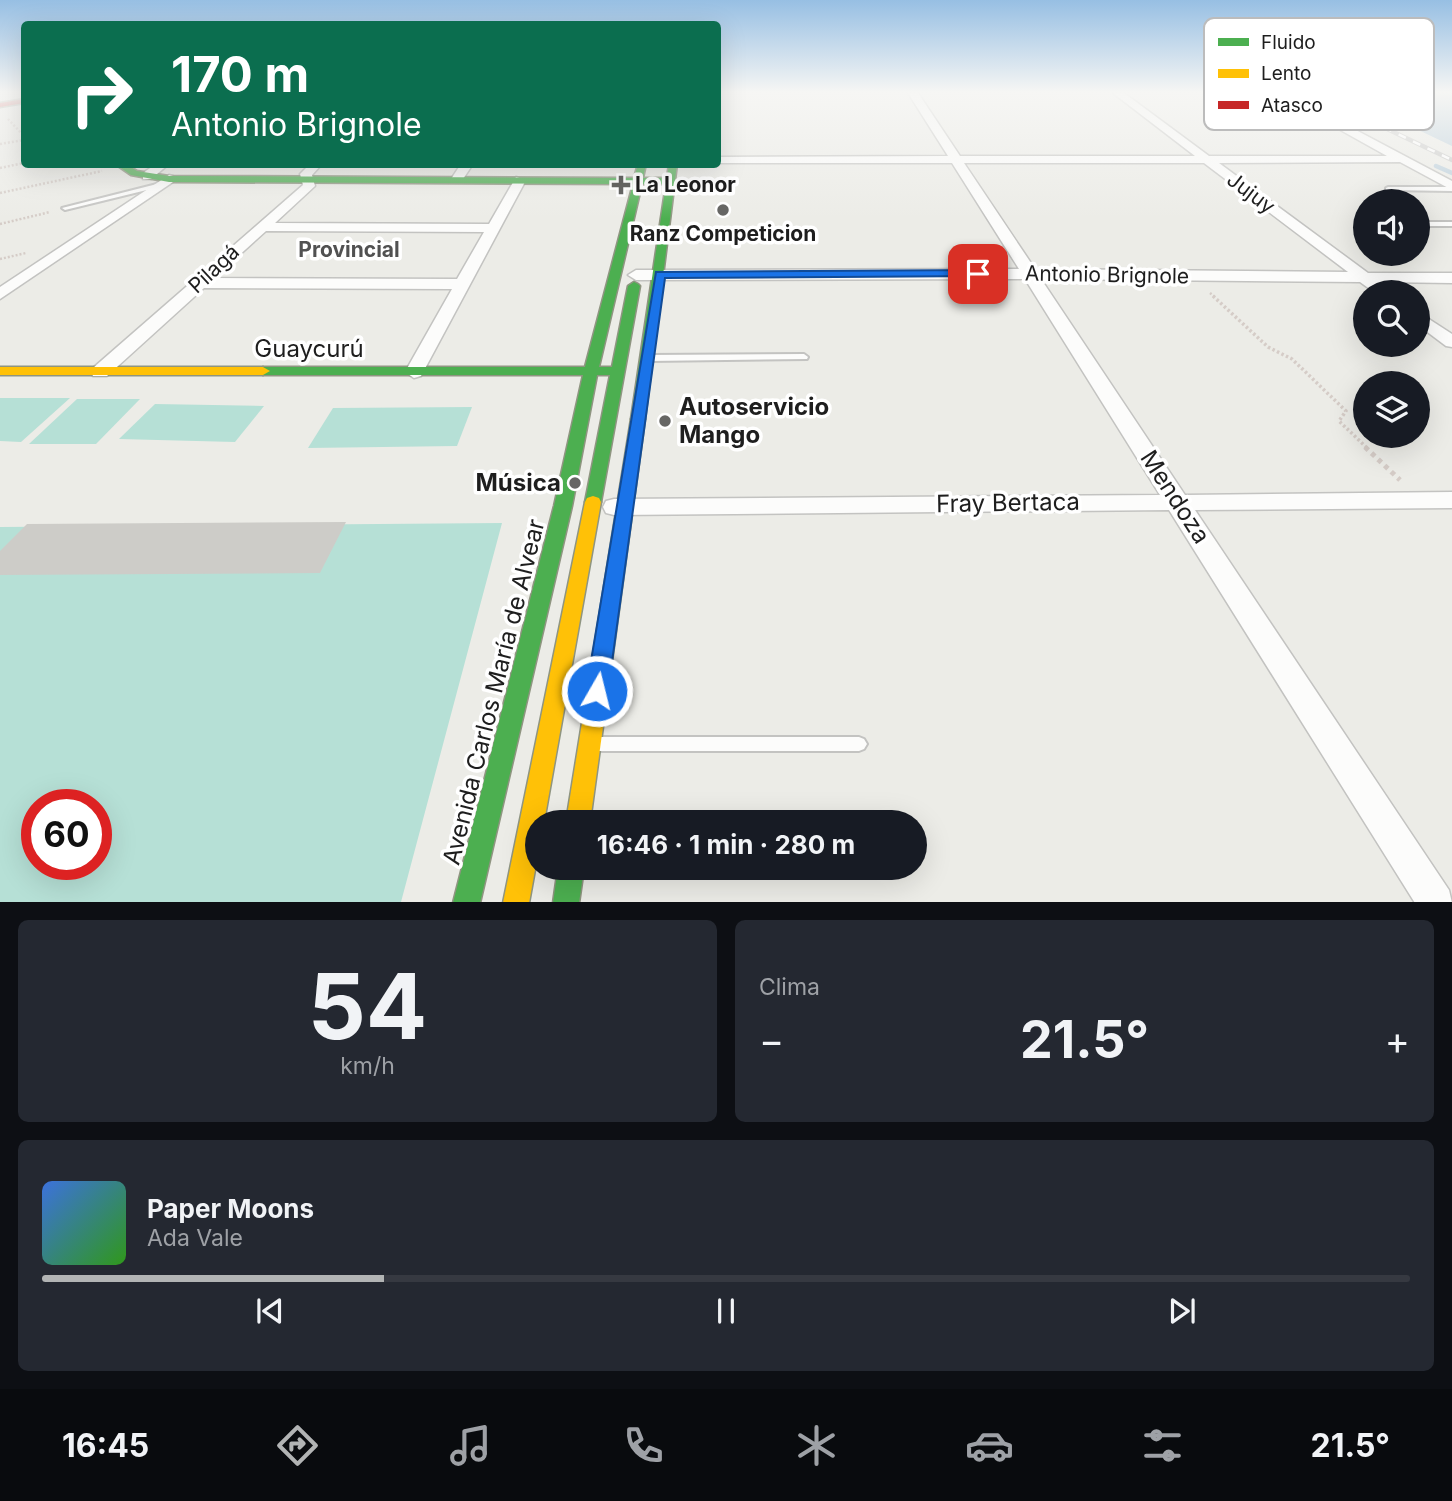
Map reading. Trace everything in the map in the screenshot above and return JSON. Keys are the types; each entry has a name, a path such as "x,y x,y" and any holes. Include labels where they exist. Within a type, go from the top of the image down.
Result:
{"main road":[{"path":"125,168 134,173 160,176 308,180 520,180 648,177 672,173 660,275 580,810"},
{"name":"Avenida Carlos María de Alvear","path":"466,902 563,506 591,370 648,177"},
{"name":"Avenida Carlos María de Alvear","path":"516,902 637,268"},
{"name":"Guaycurú","path":"0,371 617,371"},
{"path":"566,902 569,880"}],"street":[{"name":"Mendoza","path":"940,135 1437,902"},
{"name":"Jujuy","path":"1173,135 1368,280"},
{"path":"1357,135 1452,187"},
{"path":"721,160 1402,159"},
{"name":"Pilagá","path":"100,372 309,186 306,174 313,168"},
{"path":"457,179 464,168"},
{"path":"0,294 160,176"},
{"path":"414,372 520,180"},
{"path":"261,227 494,228"},
{"name":"Antonio Brignole","path":"637,268 660,275 1032,274 1452,278"},
{"path":"200,283 464,284"},
{"path":"1430,326 1452,342"},
{"name":"Fray Bertaca","path":"563,506 1452,500"}],"lane":[{"path":"65,208 160,176"},
{"path":"1409,189 1452,187"},
{"path":"1430,224 1452,224"},
{"path":"646,358 804,357"},
{"path":"589,744 859,744"}],"path":[{"path":"0,145 21,139"},
{"path":"0,168 21,164"},
{"path":"0,193 107,168"},
{"path":"0,224 65,208"},
{"path":"1192,275 1268,347 1292,359 1346,411 1339,421 1421,500"}],"shaded area":[{"path":"1429,135 1452,135 1452,146"},
{"path":"0,398 70,398 21,442 0,441"},
{"path":"77,399 140,399 96,444 29,444"},
{"path":"155,404 264,406 235,442 119,439"},
{"path":"472,407 457,446 308,448 333,408"},
{"path":"502,523 401,902 0,902 0,527"}],"building":[{"path":"346,522 320,573 0,575 0,551 27,524"}],"waterway":[{"path":"1436,166 1452,173"}],"railway":[{"path":"1400,135 1452,160"}],"traffic: fast":[{"path":"126,168 134,173 169,179 671,181"},
{"path":"466,902 563,506 591,371 641,168"},
{"path":"638,419 672,168"},
{"path":"593,502 634,286"},
{"path":"263,371 616,371"},
{"path":"566,902 569,880"}],"traffic: slow":[{"path":"0,371 263,371"},
{"path":"580,810 638,419"},
{"path":"516,902 593,502"}],"place":[{"name":"La Leonor","path":"621,185"},
{"name":"Ranz Competicion","path":"723,210"},
{"name":"Autoservicio Mango","path":"665,421"},
{"name":"Música","path":"575,483"}],"district":[{"name":"Provincial","path":"349,250"}],"route":[{"path":"597,691 660,275 978,274"}]}
